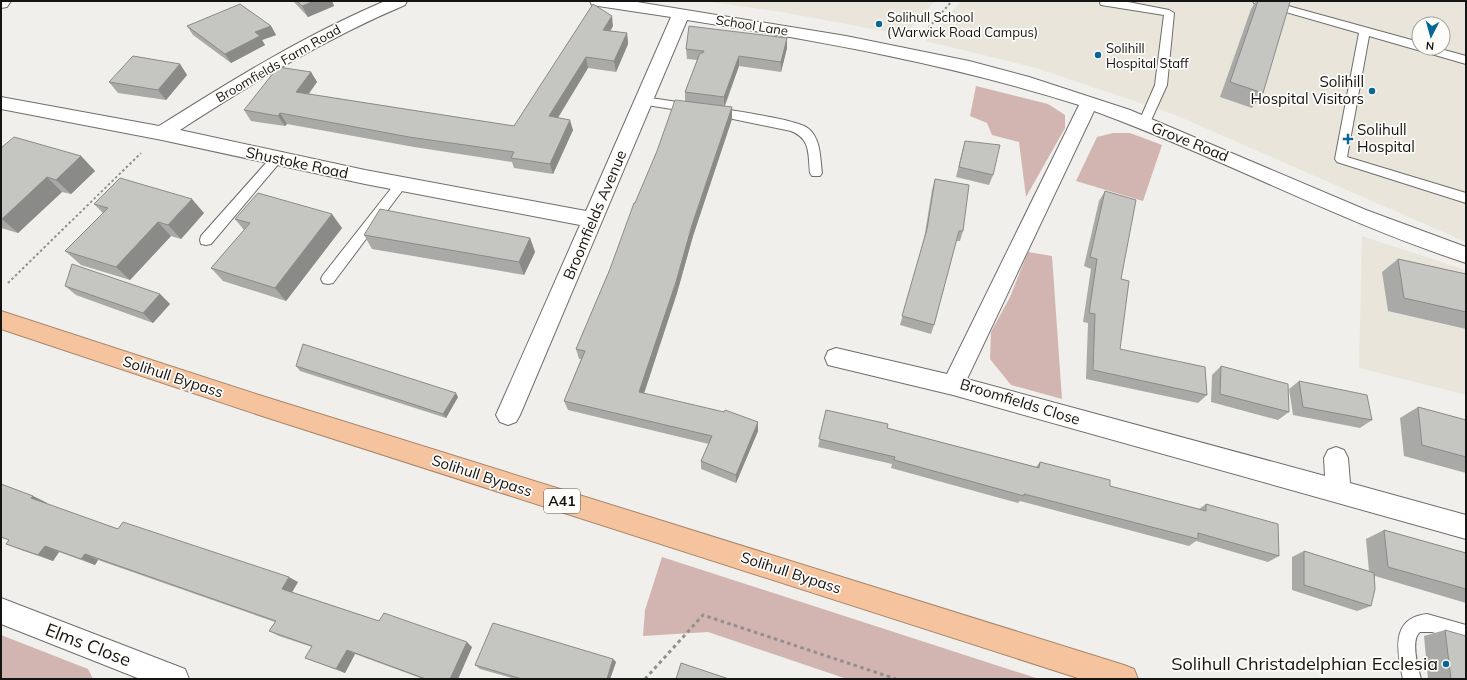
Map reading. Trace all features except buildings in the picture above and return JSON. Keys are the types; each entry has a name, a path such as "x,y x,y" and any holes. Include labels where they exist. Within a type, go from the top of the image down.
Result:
{"highway":[{"name":"Solihull Bypass","path":"1,320 39,334 251,403 1124,679"}],"street":[{"name":"Broomfields Farm Road","path":"162,133 252,75 323,35 400,1"},
{"name":"School Lane","path":"598,1 772,28 907,53"},
{"name":"Broomfields Avenue","path":"508,415 593,220 680,14"},
{"name":"Grove Road","path":"907,53 1011,79 1090,102 1231,158 1358,214 1466,255"},
{"name":"Broomfields Close","path":"1090,102 953,385 1466,527"},
{"name":"Shustoke Road","path":"1,103 162,133 401,184 593,220"},
{"path":"836,358 953,385"},
{"path":"1336,458 1338,491"},
{"name":"Elms Close","path":"1,611 141,673 174,679"}],"lane":[{"path":"1258,1 1411,44"},
{"path":"1105,3 1122,4 1169,13 1161,86 1144,124"},
{"path":"1365,31 1341,159 1466,198"},
{"path":"1451,56 1466,60"},
{"path":"644,101 746,116 794,127 805,132 813,145 816,173"},
{"path":"206,240 277,158"},
{"path":"328,279 401,184"},
{"path":"1412,679 1406,643 1408,633 1414,626 1426,623 1466,634"}],"path":[{"path":"907,53 952,1"},
{"path":"8,283 162,133"},
{"path":"645,679 703,615 896,679"}],"shaded area":[{"name":"Solihull School (Warwick Road Campus)","path":"704,1 935,1 904,35 782,12"},
{"name":"Solihull Hospital","path":"961,1 1466,1 1466,242 1173,114 1036,68 926,41"},
{"path":"976,86 1048,104 1065,115 1065,128 1026,197 1019,142 992,135 987,123 970,116"},
{"path":"1113,133 1130,133 1162,145 1143,201 1076,181 1097,137"},
{"path":"1362,236 1466,270 1466,395 1359,368"},
{"path":"1028,252 1052,256 1062,399 1011,385 990,359 991,332 1010,297"},
{"path":"662,557 1039,679 847,679 708,632 643,636 645,610"},
{"path":"1,635 88,669 93,679 1,679"}],"place":[{"name":"Solihull School (Warwick Road Campus)","path":"879,24"},
{"name":"Solihill Hospital Staff","path":"1098,55"},
{"name":"Solihill Hospital Visitors","path":"1372,91"},
{"name":"Solihull Hospital","path":"1348,139"},
{"name":"Solihull Christadelphian Ecclesia","path":"1446,664"}]}
